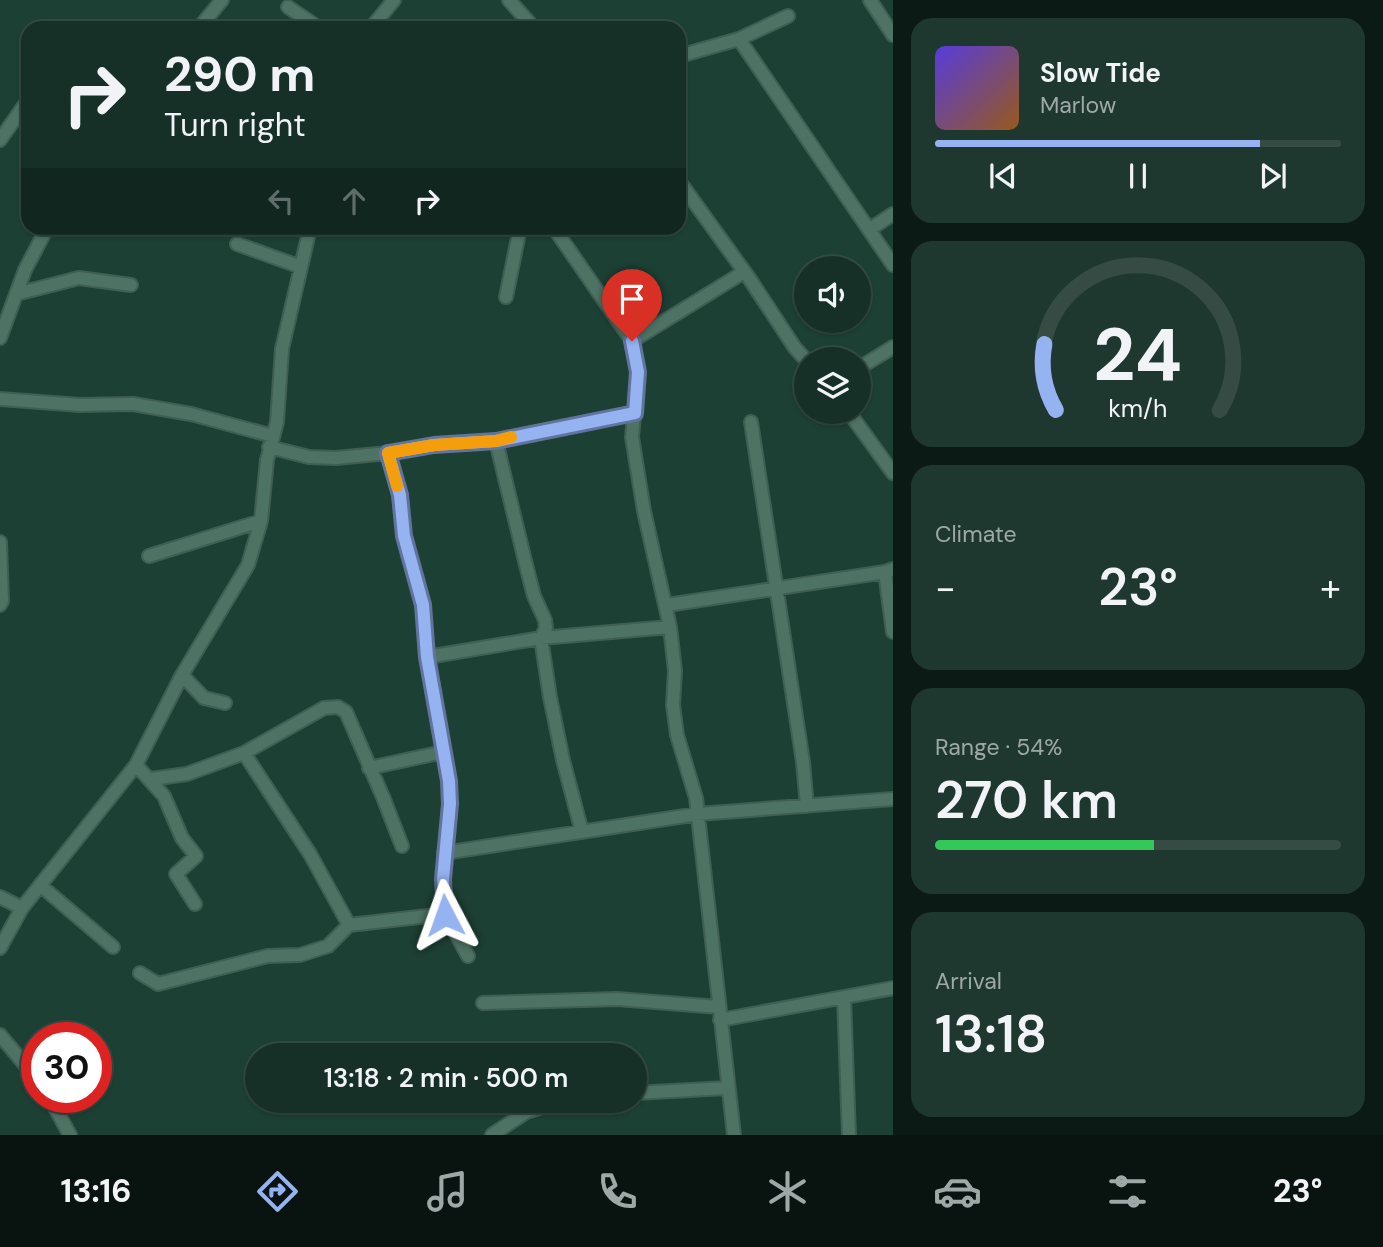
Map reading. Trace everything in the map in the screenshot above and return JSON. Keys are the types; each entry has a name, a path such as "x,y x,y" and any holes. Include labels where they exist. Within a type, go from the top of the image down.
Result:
{"street":[{"path":"205,21 222,0"},
{"path":"377,21 394,0"},
{"path":"509,0 528,21"},
{"path":"870,0 893,35"},
{"path":"288,7 309,21"},
{"path":"686,55 739,39 788,16"},
{"path":"739,39 893,265"},
{"path":"0,140 21,110"},
{"path":"686,191 794,347"},
{"path":"870,229 893,214"},
{"path":"0,338 25,270 43,235"},
{"path":"0,948 22,908 136,765 182,676 248,565 261,521 271,442 277,422 282,349 308,235"},
{"path":"506,297 519,235"},
{"path":"559,235 632,341 638,372 632,437 644,512 667,605 675,671 673,705 677,735 696,798 734,1135"},
{"path":"237,244 301,267"},
{"path":"632,341 744,272"},
{"path":"16,294 79,278 131,285"},
{"path":"871,361 893,347"},
{"path":"0,399 80,405 133,404 191,414 309,457 336,458 434,445 496,441 635,413"},
{"path":"751,422 803,762 807,806"},
{"path":"857,424 893,473"},
{"path":"496,441 534,596 545,620 546,628 541,638 563,761 582,832"},
{"path":"388,453 400,495 404,536 423,605 427,657 449,781 450,804 444,853 445,915 468,956"},
{"path":"149,556 261,521"},
{"path":"0,542 0,605"},
{"path":"667,605 889,570 893,632"},
{"path":"427,657 541,638 670,627"},
{"path":"182,676 204,698 225,704"},
{"path":"151,779 187,774 244,753 324,708 338,707 346,712 402,846"},
{"path":"369,768 443,752"},
{"path":"244,753 310,854 349,925"},
{"path":"136,765 164,796 182,838 196,856 176,874 195,904"},
{"path":"444,853 698,814 893,799"},
{"path":"40,885 113,947"},
{"path":"0,897 22,908"},
{"path":"140,973 158,984 268,956 300,955 328,946 349,925 445,915"},
{"path":"483,1003 617,999 720,1013 844,998 893,988"},
{"path":"844,998 849,1135"},
{"path":"0,1035 21,1060"},
{"path":"647,1092 727,1088"},
{"path":"58,1113 70,1135"},
{"path":"492,1135 525,1113"}],"slow traffic":[{"path":"397,486 388,453 511,437"}],"route":[{"path":"445,915 443,879 450,804 449,781 427,657 423,605 404,536 400,495 388,453 434,445 496,441 635,413 638,372 632,341"}]}
